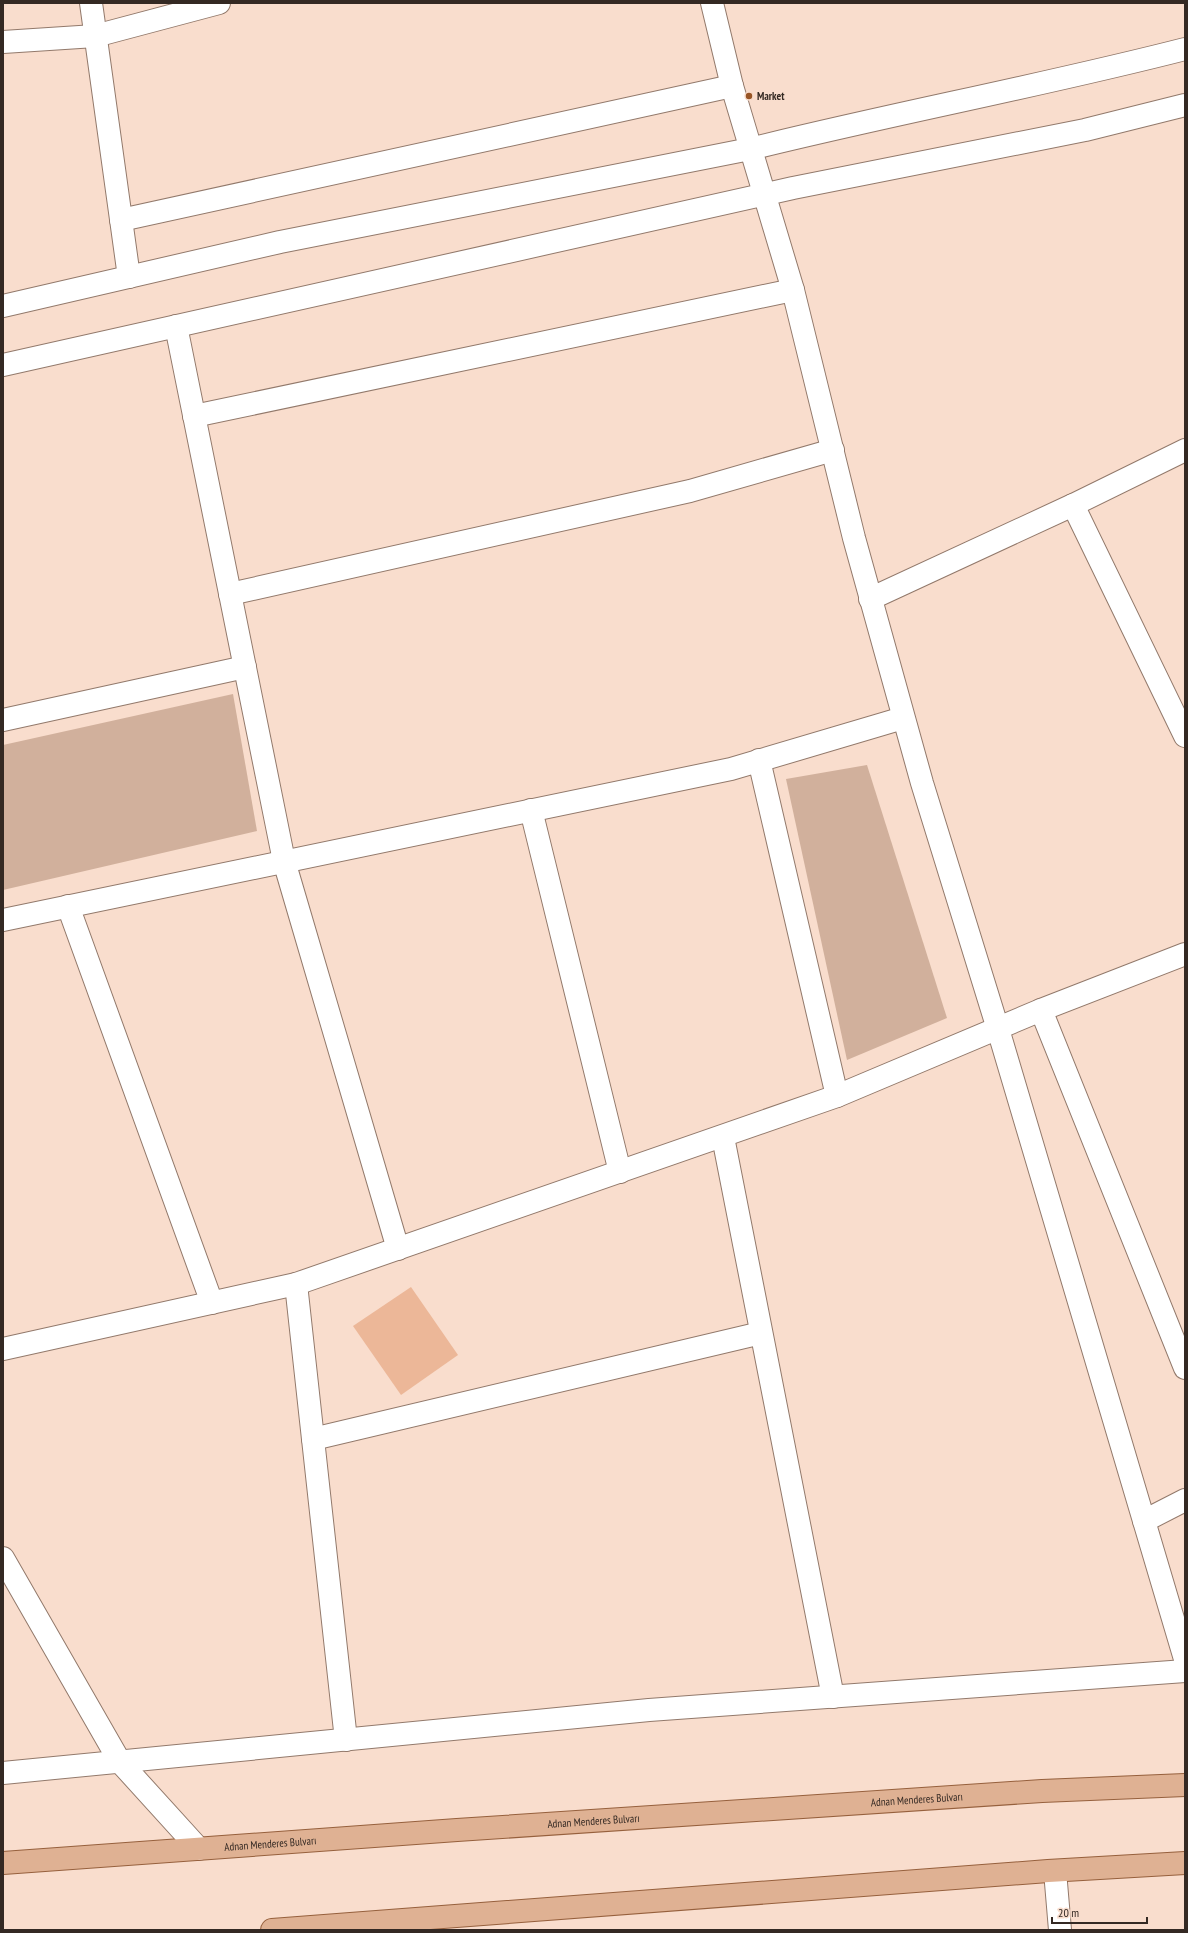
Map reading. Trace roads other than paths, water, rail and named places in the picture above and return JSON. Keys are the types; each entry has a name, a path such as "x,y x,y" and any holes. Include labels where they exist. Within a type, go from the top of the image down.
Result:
{"main road":[{"name":"Adnan Menderes Bulvarı","path":"3,1863 1027,1792 1185,1785"},
{"path":"272,1930 1055,1870 1185,1864"}],"street":[{"path":"91,3 129,277"},
{"path":"3,42 95,36 219,3"},
{"path":"712,3 732,86 794,290 870,599 922,783 998,1029 1185,1660"},
{"path":"3,306 280,242 750,149 1109,68 1185,49"},
{"path":"121,220 732,86"},
{"path":"3,365 765,195 1085,130 1185,105"},
{"path":"194,416 794,290"},
{"path":"176,326 284,860 398,1249"},
{"path":"230,594 690,491 833,450"},
{"path":"870,599 1073,505 1185,450"},
{"path":"1073,505 1185,736"},
{"path":"3,720 245,667"},
{"path":"3,920 284,860 731,769 904,718"},
{"path":"759,760 837,1096"},
{"path":"531,810 620,1172"},
{"path":"68,906 212,1302"},
{"path":"3,1349 296,1284 723,1137 837,1096 1041,1010 1185,954"},
{"path":"1041,1010 1185,1368"},
{"path":"723,1137 833,1697"},
{"path":"296,1284 346,1740"},
{"path":"313,1439 761,1333"},
{"path":"1144,1522 1185,1500"},
{"path":"3,1558 120,1762 199,1849"},
{"path":"3,1773 649,1710 1185,1671"},
{"path":"1055,1870 1060,1930"}],"place":[{"name":"Market","path":"749,96"}]}
